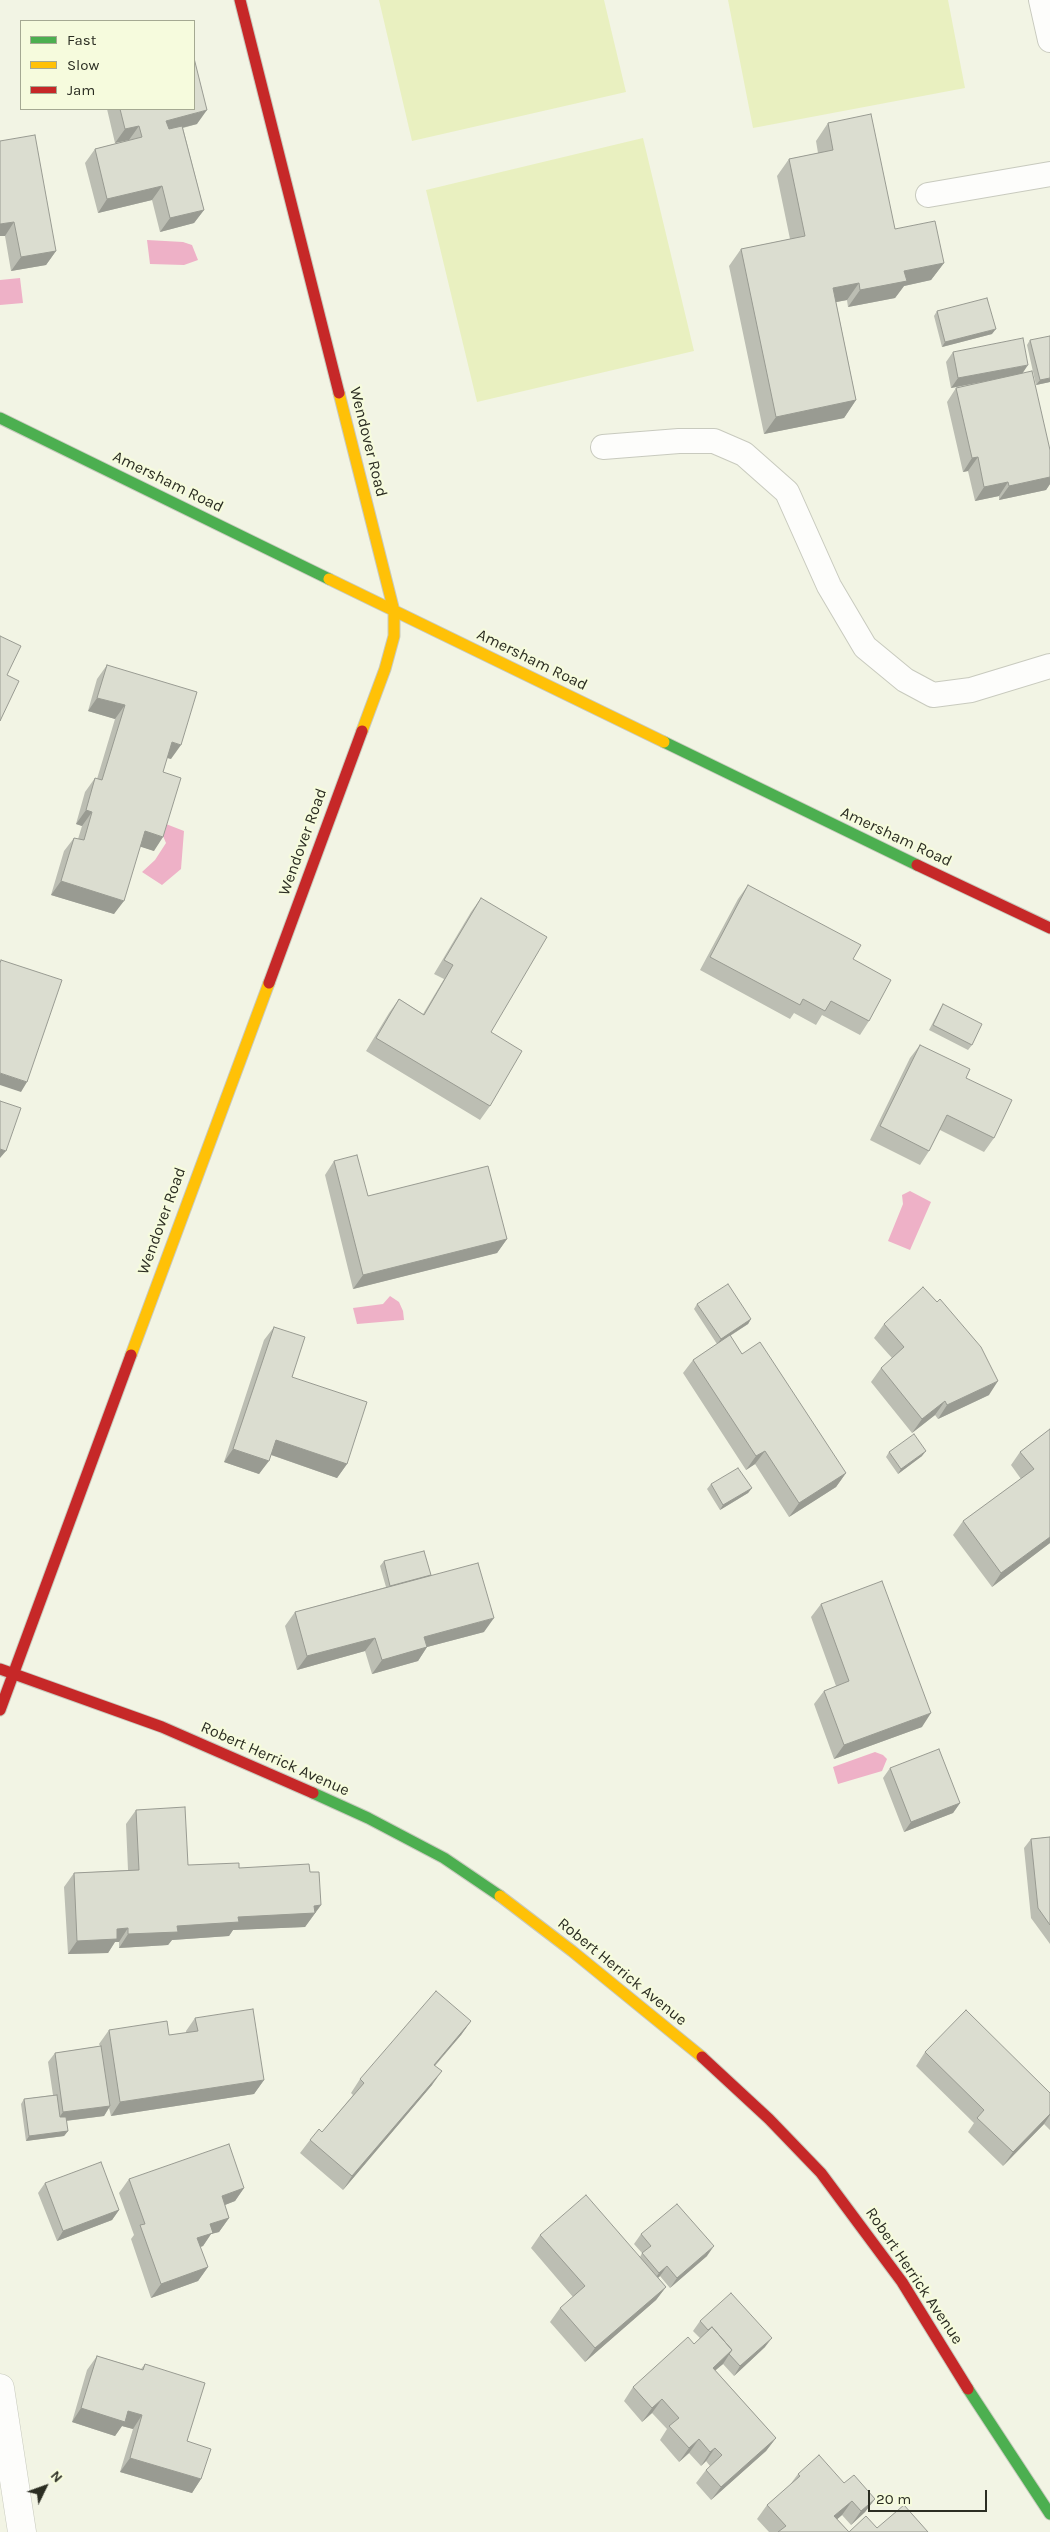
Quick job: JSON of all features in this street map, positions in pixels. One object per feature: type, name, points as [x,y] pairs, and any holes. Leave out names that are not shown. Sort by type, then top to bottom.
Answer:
[{"type":"street","name":"Wendover Road","points":[[0,1710],[12,1672],[388,660],[394,636],[394,611],[240,0]]},
{"type":"street","name":"Amersham Road","points":[[0,418],[841,829],[1050,928]]},
{"type":"street","name":"Robert Herrick Avenue","points":[[0,1669],[162,1727],[368,1818],[444,1858],[503,1898],[572,1951],[710,2064],[769,2119],[821,2172],[902,2282],[995,2433],[1050,2514]]},
{"type":"street","points":[[0,2388],[22,2532]]},
{"type":"lane","points":[[1041,0],[1050,40]]},
{"type":"lane","points":[[928,195],[1050,174]]},
{"type":"lane","points":[[602,447],[679,441],[714,441],[744,454],[787,492],[829,586],[865,647],[905,680],[933,695],[971,690],[1050,666]]},
{"type":"green space","points":[[379,0],[604,0],[626,92],[412,141]]},
{"type":"green space","points":[[728,0],[948,0],[965,88],[753,128]]},
{"type":"green space","points":[[643,138],[694,351],[477,402],[426,190]]},
{"type":"shaded area","points":[[147,240],[183,242],[192,245],[198,260],[184,265],[150,264]]},
{"type":"shaded area","points":[[20,278],[23,303],[0,305],[0,280]]},
{"type":"shaded area","points":[[166,824],[184,831],[181,869],[162,885],[142,872],[155,860],[166,843],[163,836]]},
{"type":"shaded area","points":[[910,1191],[931,1202],[910,1250],[888,1241],[903,1204],[902,1195]]},
{"type":"shaded area","points":[[390,1296],[399,1302],[404,1320],[357,1324],[353,1308],[383,1304]]},
{"type":"shaded area","points":[[875,1752],[887,1759],[882,1771],[838,1784],[833,1767]]},
{"type":"building","points":[[195,62],[207,110],[166,121],[169,129],[182,126],[204,210],[170,218],[162,186],[107,199],[95,149],[142,137],[139,126],[125,129],[120,110],[195,110]]},
{"type":"building","points":[[871,114],[895,229],[935,221],[944,263],[904,271],[907,281],[860,290],[859,283],[833,288],[856,400],[776,417],[741,249],[805,236],[789,159],[833,150],[828,123]]},
{"type":"building","points":[[35,135],[56,251],[21,257],[14,222],[0,224],[0,141]]},
{"type":"building","points":[[987,298],[996,329],[945,342],[937,311]]},
{"type":"building","points":[[1050,336],[1050,378],[1040,380],[1030,340]]},
{"type":"building","points":[[1023,338],[1028,365],[958,378],[953,352]]},
{"type":"building","points":[[1032,371],[1050,450],[1050,477],[1009,486],[1008,482],[984,487],[978,457],[972,458],[956,388]]},
{"type":"building","points":[[0,636],[21,646],[7,675],[19,681],[0,721]]},
{"type":"building","points":[[107,665],[197,692],[181,745],[172,742],[163,772],[181,778],[163,837],[145,831],[124,901],[61,881],[74,838],[84,840],[92,812],[86,810],[95,778],[102,780],[125,705],[97,698]]},
{"type":"building","points":[[748,885],[861,945],[853,959],[891,980],[869,1021],[831,1001],[825,1011],[803,999],[800,1005],[710,957]]},
{"type":"building","points":[[481,898],[547,937],[491,1032],[522,1051],[490,1106],[376,1038],[399,999],[424,1015],[453,965],[444,960]]},
{"type":"building","points":[[1,960],[62,980],[27,1082],[0,1073]]},
{"type":"building","points":[[943,1004],[982,1024],[972,1045],[933,1025]]},
{"type":"building","points":[[920,1045],[970,1069],[966,1078],[1012,1100],[994,1138],[947,1115],[929,1151],[880,1126]]},
{"type":"building","points":[[0,1101],[21,1108],[6,1151],[0,1149]]},
{"type":"building","points":[[357,1155],[368,1196],[488,1166],[507,1239],[363,1275],[334,1161]]},
{"type":"building","points":[[728,1284],[751,1319],[721,1339],[697,1304]]},
{"type":"building","points":[[923,1287],[937,1302],[940,1299],[981,1347],[998,1381],[947,1405],[945,1401],[922,1419],[881,1368],[904,1347],[884,1324]]},
{"type":"building","points":[[274,1327],[305,1337],[292,1377],[367,1402],[347,1464],[276,1440],[269,1461],[233,1449]]},
{"type":"building","points":[[730,1335],[742,1354],[760,1342],[846,1473],[799,1503],[765,1451],[756,1456],[693,1360]]},
{"type":"building","points":[[1050,1429],[1050,1537],[1001,1573],[963,1521],[1034,1469],[1020,1452]]},
{"type":"building","points":[[914,1434],[926,1451],[901,1469],[889,1452]]},
{"type":"building","points":[[738,1468],[752,1488],[723,1505],[711,1484]]},
{"type":"building","points":[[424,1551],[431,1575],[390,1586],[384,1561]]},
{"type":"building","points":[[478,1563],[494,1618],[424,1637],[427,1647],[382,1660],[375,1638],[307,1656],[295,1612]]},
{"type":"building","points":[[882,1581],[931,1713],[844,1745],[824,1691],[849,1681],[821,1604]]},
{"type":"building","points":[[939,1749],[960,1803],[911,1822],[890,1768]]},
{"type":"building","points":[[185,1807],[188,1865],[239,1863],[239,1868],[309,1864],[310,1872],[319,1872],[321,1905],[314,1906],[315,1913],[238,1917],[239,1922],[177,1926],[178,1932],[128,1934],[128,1928],[117,1929],[117,1939],[77,1941],[74,1873],[139,1870],[136,1810]]},
{"type":"building","points":[[1050,1837],[1050,1925],[1038,1908],[1031,1839]]},
{"type":"building","points":[[436,1991],[471,2021],[434,2065],[442,2071],[352,2176],[310,2140],[319,2129],[322,2132],[364,2083],[360,2079]]},
{"type":"building","points":[[253,2009],[264,2080],[120,2102],[109,2030],[167,2021],[169,2035],[198,2031],[195,2018]]},
{"type":"building","points":[[966,2010],[1050,2093],[1050,2114],[1013,2152],[977,2118],[984,2110],[925,2052]]},
{"type":"building","points":[[101,2046],[110,2106],[63,2112],[55,2053]]},
{"type":"building","points":[[57,2095],[60,2117],[66,2117],[68,2131],[29,2136],[24,2099]]},
{"type":"building","points":[[229,2144],[244,2188],[222,2196],[229,2218],[210,2224],[213,2233],[197,2238],[208,2267],[161,2284],[140,2225],[145,2224],[129,2179]]},
{"type":"building","points":[[101,2162],[119,2210],[63,2231],[45,2183]]},
{"type":"building","points":[[586,2195],[666,2287],[595,2348],[560,2308],[585,2286],[540,2235]]},
{"type":"building","points":[[677,2204],[714,2246],[677,2278],[667,2266],[659,2273],[642,2253],[651,2246],[641,2234]]},
{"type":"building","points":[[731,2293],[772,2338],[740,2366],[729,2354],[732,2350],[712,2327],[708,2330],[700,2321]]},
{"type":"building","points":[[712,2327],[732,2350],[713,2368],[776,2438],[721,2487],[706,2470],[722,2455],[715,2448],[710,2452],[699,2439],[689,2448],[669,2426],[679,2418],[662,2399],[652,2408],[633,2387],[688,2337],[694,2344]]},
{"type":"building","points":[[97,2356],[143,2370],[145,2364],[205,2383],[187,2441],[211,2449],[201,2479],[130,2458],[142,2415],[128,2411],[125,2422],[81,2408]]},
{"type":"building","points":[[819,2455],[844,2483],[854,2475],[875,2499],[861,2511],[852,2501],[834,2516],[849,2532],[778,2532],[786,2526],[767,2505],[800,2476],[798,2474]]},
{"type":"building","points":[[904,2505],[928,2532],[849,2532],[866,2516],[877,2528]]},
{"type":"traffic: fast","points":[[0,418],[329,579]]},
{"type":"traffic: fast","points":[[664,742],[917,865]]},
{"type":"traffic: fast","points":[[313,1793],[368,1818],[444,1858],[500,1896]]},
{"type":"traffic: fast","points":[[968,2389],[1050,2514]]},
{"type":"traffic: slow","points":[[339,393],[394,611],[394,636],[385,669],[362,731]]},
{"type":"traffic: slow","points":[[329,579],[664,742]]},
{"type":"traffic: slow","points":[[131,1355],[269,983]]},
{"type":"traffic: slow","points":[[500,1896],[572,1951],[702,2057]]},
{"type":"traffic: jam","points":[[240,0],[339,393]]},
{"type":"traffic: jam","points":[[269,983],[362,731]]},
{"type":"traffic: jam","points":[[917,865],[1050,928]]},
{"type":"traffic: jam","points":[[0,1710],[131,1355]]},
{"type":"traffic: jam","points":[[0,1669],[162,1727],[313,1793]]},
{"type":"traffic: jam","points":[[702,2057],[769,2119],[821,2173],[902,2282],[968,2389]]}]
